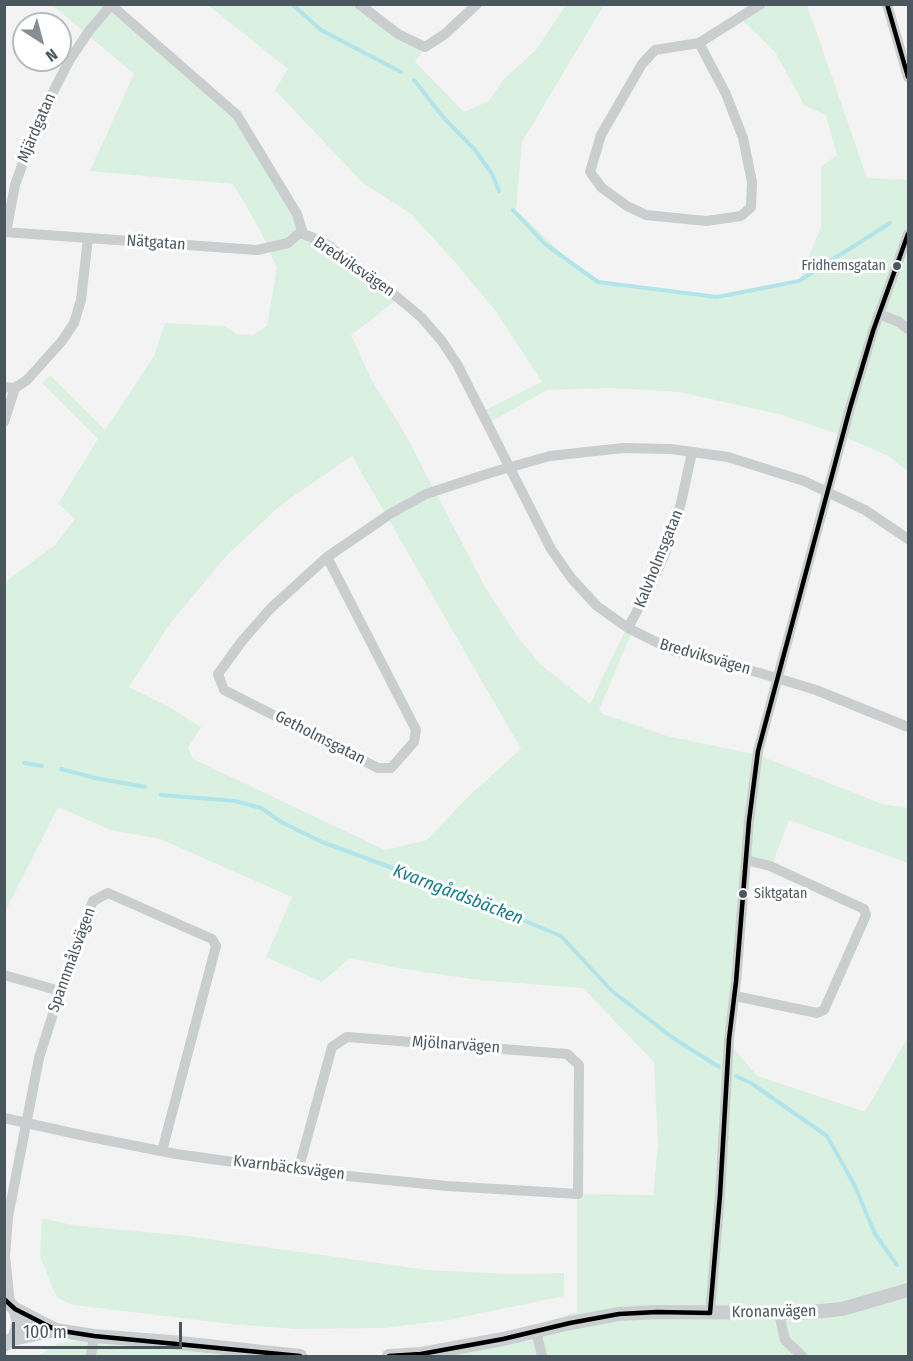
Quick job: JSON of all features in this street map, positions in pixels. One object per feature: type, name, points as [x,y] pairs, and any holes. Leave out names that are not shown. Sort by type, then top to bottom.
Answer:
[{"type":"street","points":[[359,4],[398,34],[425,47],[445,34],[477,4]]},
{"type":"street","points":[[699,43],[726,94],[743,138],[752,182],[751,207],[741,216],[706,221],[646,215],[627,206],[602,188],[590,172],[601,135],[642,64],[655,50],[699,43],[761,4]]},
{"type":"street","points":[[887,4],[909,77]]},
{"type":"street","name":"Bredviksvägen","points":[[111,5],[237,115],[297,214],[302,231],[322,241],[398,297],[432,328],[457,364],[561,564],[597,606],[628,628],[674,651],[777,678],[909,727]]},
{"type":"street","name":"Mjärdgatan","points":[[5,232],[15,185],[38,121],[69,61],[111,5]]},
{"type":"street","name":"Nätgatan","points":[[5,232],[264,250],[288,243],[302,231]]},
{"type":"street","points":[[710,1313],[729,1039],[758,751],[827,491],[879,314],[909,234]]},
{"type":"street","points":[[4,422],[10,387],[27,380],[74,324],[81,300],[88,238]]},
{"type":"street","points":[[879,314],[909,329]]},
{"type":"street","points":[[509,466],[550,456],[595,450],[647,448],[728,458],[771,469],[827,491],[865,510],[909,539]]},
{"type":"street","name":"Kalvholmsgatan","points":[[628,628],[652,584],[666,551],[681,503],[692,452]]},
{"type":"street","name":"Getholmsgatan","points":[[327,557],[416,730],[414,742],[392,768],[378,768],[224,690],[218,674],[242,641],[271,608],[327,557],[413,501],[440,489],[509,466]]},
{"type":"street","points":[[735,996],[818,1013],[824,1010],[866,915],[864,909],[770,866],[746,860]]},
{"type":"street","name":"Spannmålsvägen","points":[[10,1304],[5,1257],[10,1203],[39,1058],[72,954],[93,901],[108,893],[212,939],[216,946],[162,1151]]},
{"type":"street","points":[[4,975],[60,991]]},
{"type":"street","name":"Mjölnarvägen","points":[[298,1171],[332,1047],[347,1037],[567,1054],[579,1065],[578,1194]]},
{"type":"street","name":"Kvarnbäcksvägen","points":[[4,1118],[162,1151],[298,1171],[447,1186],[578,1194]]},
{"type":"street","name":"Kronanvägen","points":[[389,1356],[421,1354],[619,1314],[657,1312],[779,1314],[842,1309],[909,1290]]},
{"type":"street","points":[[10,1304],[56,1330],[94,1336],[300,1356]]},
{"type":"street","points":[[9,1342],[17,1333],[19,1322],[10,1304]]},
{"type":"street","points":[[779,1314],[785,1340],[802,1356]]},
{"type":"street","points":[[9,1342],[56,1330]]},
{"type":"street","points":[[536,1330],[542,1356]]},
{"type":"street","points":[[91,1356],[94,1336]]},
{"type":"green space","points":[[52,5],[110,5],[236,115],[301,231],[399,298],[351,335],[372,381],[404,432],[485,587],[517,636],[539,663],[590,704],[626,629],[632,632],[599,710],[603,714],[667,736],[758,755],[882,804],[908,808],[908,863],[789,820],[773,862],[746,859],[729,1043],[757,1076],[865,1112],[908,1037],[908,1356],[389,1356],[472,1345],[577,1312],[577,1194],[653,1195],[658,1144],[654,1062],[583,988],[478,980],[350,958],[322,982],[266,957],[292,897],[160,839],[111,830],[58,807],[5,912],[5,582],[55,545],[75,519],[58,504],[98,439],[42,383],[50,375],[105,430],[154,356],[165,323],[224,326],[237,334],[253,335],[267,326],[277,268],[259,228],[233,184],[90,171],[134,74],[72,22],[72,12],[60,12]],"holes":[[[352,456],[521,749],[471,794],[427,840],[385,850],[193,759],[188,748],[201,727],[171,708],[129,687],[168,626],[227,555],[282,504]]]},
{"type":"green space","points":[[208,5],[358,5],[425,47],[415,62],[464,112],[489,101],[503,80],[536,50],[566,5],[604,5],[522,142],[516,210],[573,264],[605,284],[717,297],[799,281],[821,227],[821,167],[837,155],[826,115],[804,105],[775,52],[739,17],[762,5],[807,5],[867,178],[908,180],[908,471],[888,456],[841,435],[779,414],[679,392],[612,388],[547,390],[487,424],[481,412],[542,382],[497,313],[410,213],[363,183],[275,90],[288,69]]},
{"type":"green space","points":[[42,1218],[71,1225],[187,1236],[427,1270],[510,1274],[564,1273],[564,1296],[448,1320],[383,1328],[296,1329],[231,1324],[74,1305],[57,1298],[40,1256]]},
{"type":"green space","points":[[112,1338],[293,1356],[38,1356],[59,1343]]},
{"type":"waterway","points":[[292,4],[321,30],[401,72]]},
{"type":"waterway","points":[[414,80],[443,117],[475,150],[492,174],[499,191]]},
{"type":"waterway","points":[[513,210],[545,244],[598,282],[717,297],[799,281],[890,223]]},
{"type":"waterway","points":[[24,763],[42,766]]},
{"type":"waterway","points":[[61,769],[145,787]]},
{"type":"waterway","name":"Kvarngårdsbäcken","points":[[161,795],[235,801],[261,808],[283,823],[322,842],[439,885],[561,936],[612,991],[673,1038],[719,1067]]},
{"type":"waterway","name":"Kvarngårdsbäcken","points":[[736,1076],[751,1083],[827,1136],[854,1184],[875,1234],[897,1265]]},
{"type":"transit line","points":[[887,4],[908,77]]},
{"type":"transit line","points":[[710,1313],[720,1195],[729,1039],[749,821],[758,751],[850,408],[873,331],[908,234]]},
{"type":"transit line","points":[[4,1299],[15,1309],[56,1330],[94,1336],[300,1356]]},
{"type":"transit line","points":[[389,1356],[421,1354],[619,1314],[710,1313]]},
{"type":"place","name":"Fridhemsgatan","points":[[897,266]]},
{"type":"place","name":"Siktgatan","points":[[743,894]]}]
